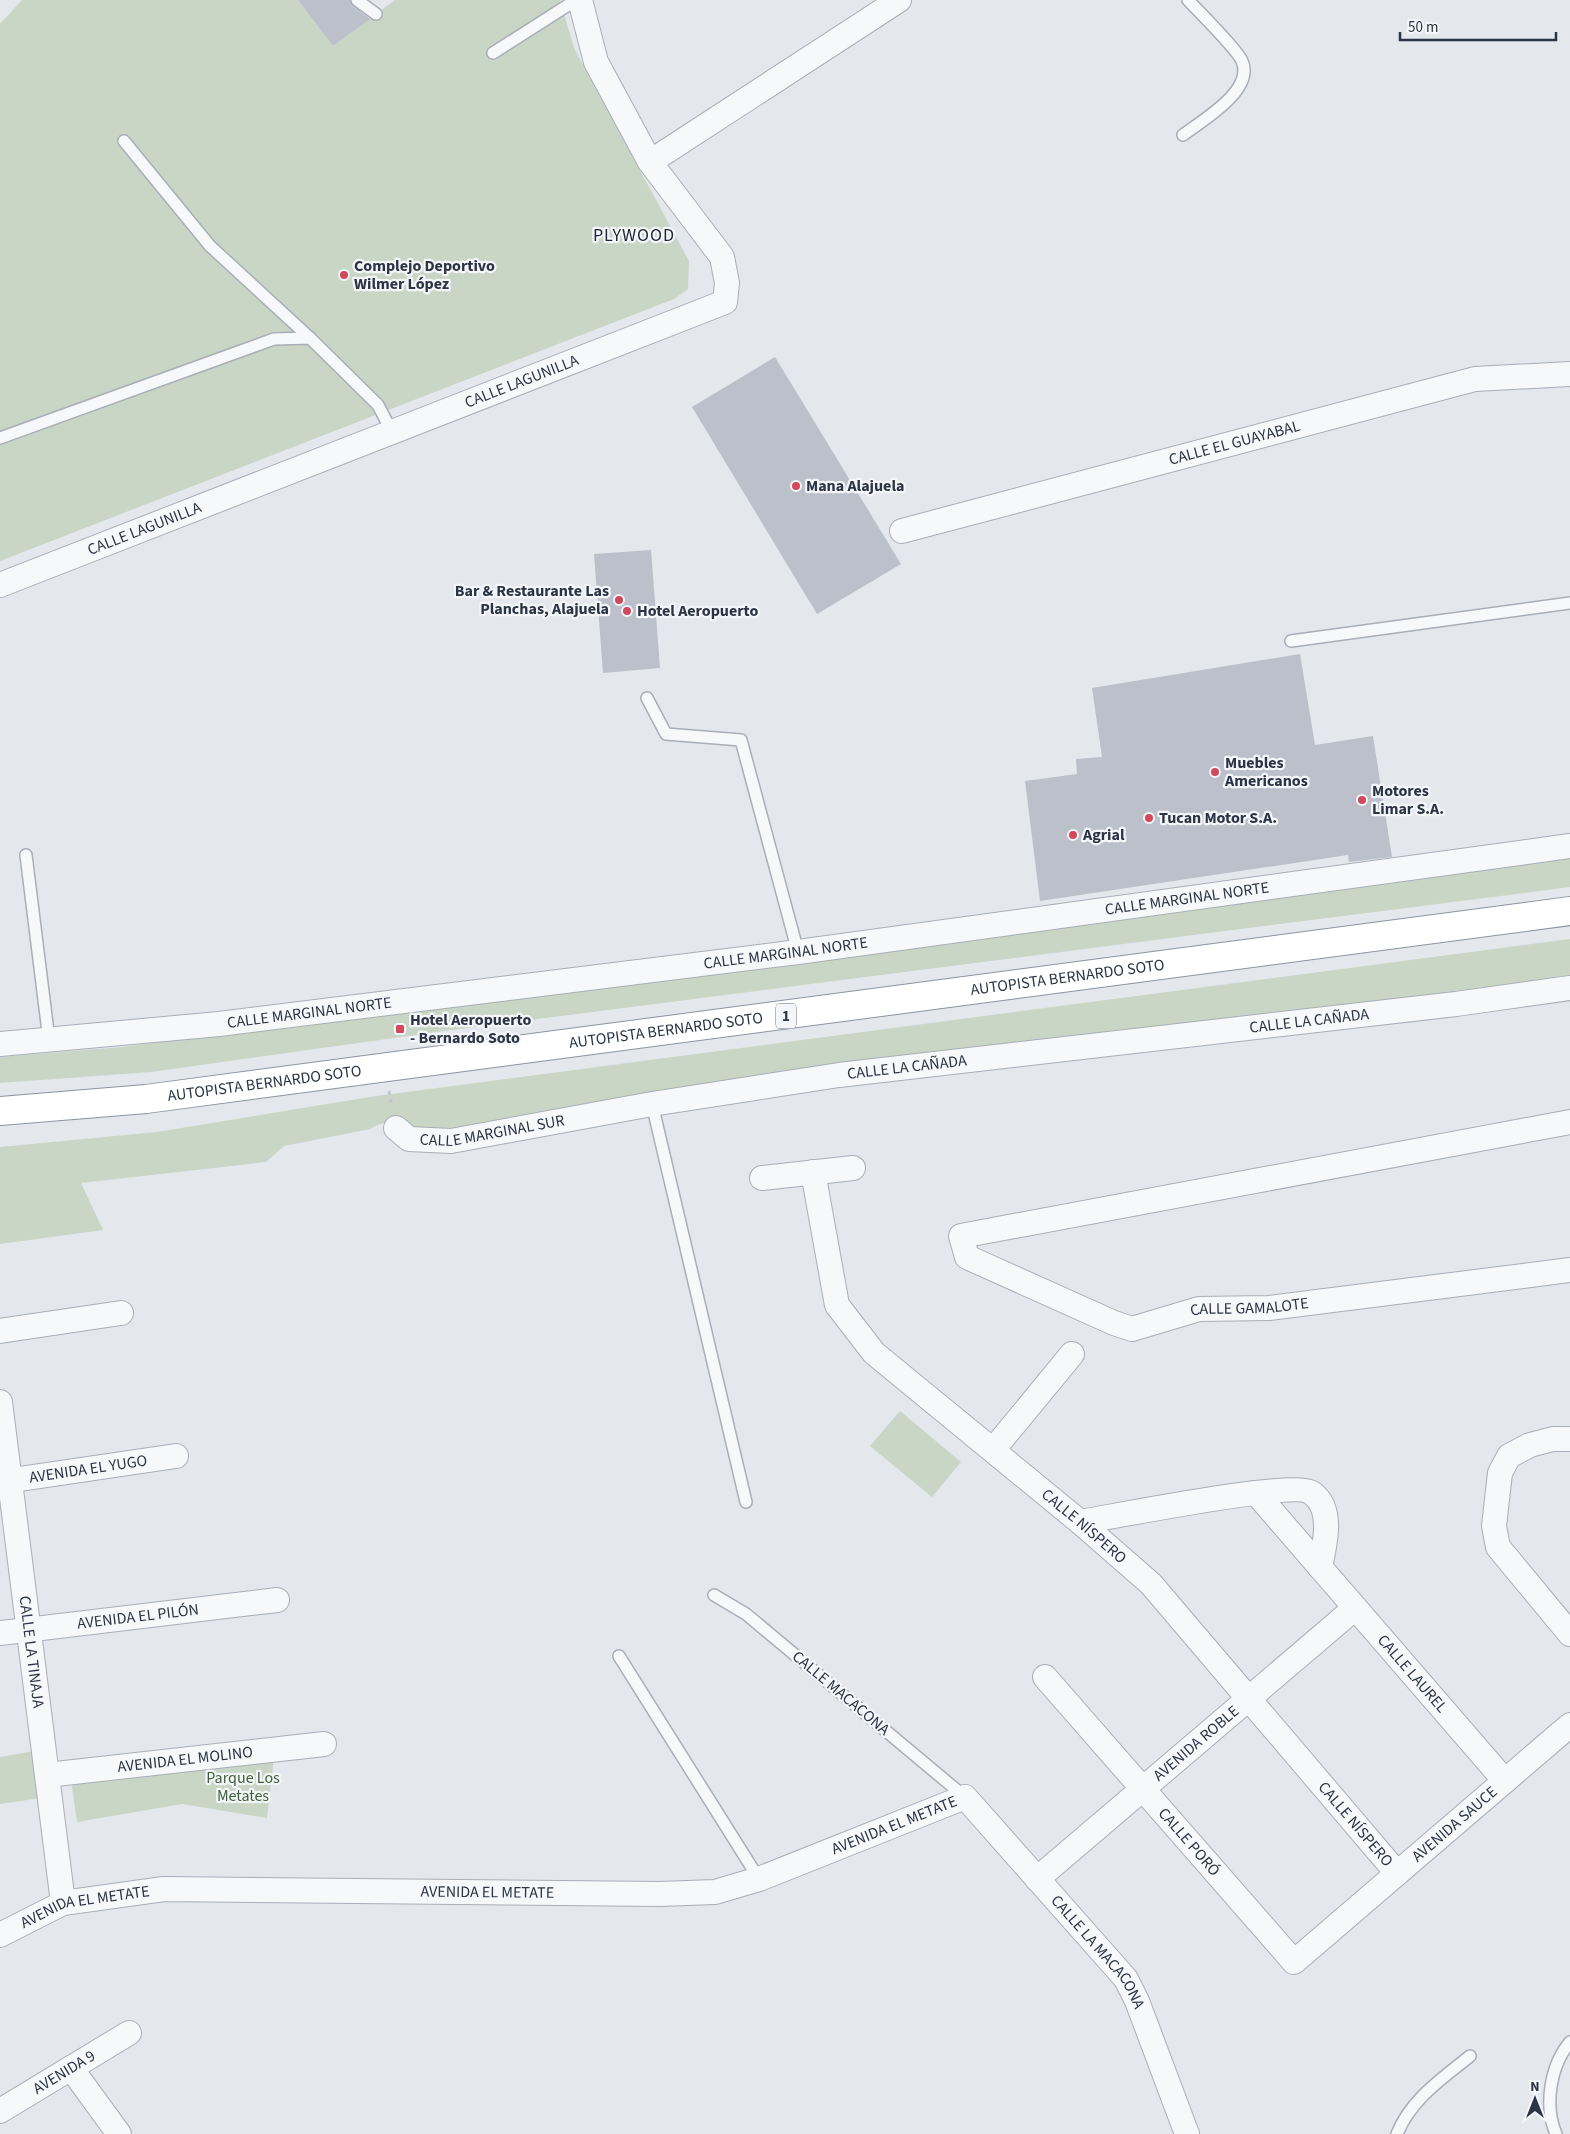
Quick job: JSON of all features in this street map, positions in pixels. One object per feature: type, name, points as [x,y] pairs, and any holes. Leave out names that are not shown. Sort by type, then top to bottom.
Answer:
[{"type":"highway","name":"AUTOPISTA BERNARDO SOTO","points":[[0,1111],[146,1099],[1570,911]]},
{"type":"street","name":"CALLE LAGUNILLA","points":[[0,585],[725,302],[727,283],[722,257],[650,162],[596,62],[580,0]]},
{"type":"street","points":[[650,162],[899,0]]},
{"type":"street","name":"CALLE EL GUAYABAL","points":[[902,531],[1474,379],[1570,374]]},
{"type":"street","name":"CALLE MARGINAL NORTE","points":[[0,1044],[219,1024],[798,952],[1570,846]]},
{"type":"street","name":"CALLE LA CAÑADA","points":[[652,1104],[839,1075],[1456,1004],[1570,988]]},
{"type":"street","name":"CALLE MARGINAL SUR","points":[[396,1128],[409,1139],[451,1141],[652,1104]]},
{"type":"street","name":"CALLE GAMALOTE","points":[[1570,1122],[961,1236],[967,1258],[1114,1323],[1132,1328],[1199,1309],[1269,1308],[1570,1270]]},
{"type":"street","points":[[762,1178],[853,1168]]},
{"type":"street","name":"CALLE NÍSPERO","points":[[813,1172],[837,1305],[874,1353],[1080,1522],[1151,1584],[1251,1699],[1397,1873]]},
{"type":"street","points":[[0,1331],[121,1313]]},
{"type":"street","points":[[993,1450],[1072,1354]]},
{"type":"street","name":"CALLE LA TINAJA","points":[[0,1402],[5,1481],[29,1629],[63,1903]]},
{"type":"street","points":[[1570,1439],[1553,1440],[1530,1445],[1508,1456],[1500,1473],[1494,1526],[1498,1547],[1570,1634]]},
{"type":"street","name":"AVENIDA EL YUGO","points":[[5,1481],[176,1456]]},
{"type":"street","points":[[1080,1522],[1256,1493],[1296,1489],[1310,1491],[1321,1501],[1325,1517],[1325,1541],[1320,1567]]},
{"type":"street","name":"CALLE LAUREL","points":[[1256,1493],[1505,1781]]},
{"type":"street","name":"AVENIDA EL PILÓN","points":[[0,1633],[276,1600]]},
{"type":"street","name":"AVENIDA ROBLE","points":[[1037,1879],[1251,1699],[1355,1608]]},
{"type":"street","name":"CALLE PORÓ","points":[[1045,1677],[1294,1962]]},
{"type":"street","name":"AVENIDA SAUCE","points":[[1294,1962],[1570,1725]]},
{"type":"street","name":"AVENIDA EL MOLINO","points":[[47,1775],[324,1744]]},
{"type":"street","name":"CALLE LA MACACONA","points":[[965,1797],[1126,1979],[1137,2002],[1187,2134]]},
{"type":"street","name":"AVENIDA EL METATE","points":[[0,1934],[63,1903],[164,1889],[660,1894],[715,1892],[759,1880],[965,1797]]},
{"type":"street","name":"AVENIDA 9","points":[[0,2111],[129,2033]]},
{"type":"street","points":[[71,2068],[119,2134]]},
{"type":"lane","points":[[357,0],[376,14]]},
{"type":"lane","points":[[493,53],[576,0]]},
{"type":"lane","points":[[1184,134],[1234,95],[1244,74],[1242,60],[1188,0]]},
{"type":"lane","points":[[124,141],[210,246],[310,338],[378,405],[392,432]]},
{"type":"lane","points":[[0,438],[274,339],[310,338]]},
{"type":"lane","points":[[1291,641],[1570,603]]},
{"type":"lane","points":[[647,698],[666,734],[742,740],[798,952]]},
{"type":"lane","points":[[26,855],[49,1040]]},
{"type":"lane","points":[[652,1104],[746,1502]]},
{"type":"lane","name":"CALLE MACACONA","points":[[714,1595],[746,1614],[965,1797]]},
{"type":"lane","points":[[619,1656],[759,1880]]},
{"type":"lane","points":[[1556,2134],[1550,2119],[1550,2092],[1560,2054],[1570,2042]]},
{"type":"lane","points":[[1397,2134],[1408,2110],[1430,2088],[1470,2056]]},
{"type":"path","name":"CALLE MARGINAL SUR","points":[[384,1068],[396,1128]]},
{"type":"green space","name":"Complejo Deportivo Wilmer López","points":[[22,0],[298,0],[333,46],[395,0],[560,0],[574,48],[689,261],[688,289],[674,299],[0,561],[0,24]]},
{"type":"green space","points":[[1570,857],[1570,887],[444,1031],[151,1072],[0,1083],[0,1057],[122,1047]]},
{"type":"green space","points":[[1570,939],[1570,980],[424,1135],[397,1123],[384,1123],[370,1129],[284,1146],[266,1162],[81,1183],[103,1230],[0,1244],[0,1147],[157,1132],[376,1096]]},
{"type":"green space","points":[[900,1411],[961,1462],[932,1497],[870,1446]]},
{"type":"green space","points":[[34,1751],[41,1798],[0,1804],[0,1757]]},
{"type":"green space","name":"Parque Los Metates","points":[[274,1757],[267,1818],[182,1804],[77,1822],[71,1780]]},
{"type":"building","points":[[298,0],[350,0],[353,6],[370,19],[333,46]]},
{"type":"building","name":"Mana Alajuela","points":[[775,357],[901,564],[817,614],[692,407]]},
{"type":"building","name":"Hotel Aeropuerto","points":[[651,550],[660,668],[603,673],[594,554]]},
{"type":"building","points":[[1300,654],[1315,745],[1373,736],[1392,857],[1349,862],[1348,855],[1040,901],[1025,781],[1077,774],[1076,759],[1102,757],[1092,688]]},
{"type":"place","name":"Complejo Deportivo Wilmer López","points":[[344,275]]},
{"type":"place","name":"Mana Alajuela","points":[[796,486]]},
{"type":"place","name":"Bar & Restaurante Las Planchas, Alajuela","points":[[619,600]]},
{"type":"place","name":"Hotel Aeropuerto","points":[[627,611]]},
{"type":"place","name":"Muebles Americanos","points":[[1215,772]]},
{"type":"place","name":"Motores Limar S.A.","points":[[1362,800]]},
{"type":"place","name":"Tucan Motor S.A.","points":[[1149,818]]},
{"type":"place","name":"Agrial","points":[[1073,835]]},
{"type":"place","name":"Hotel Aeropuerto - Bernardo Soto","points":[[400,1029]]},
{"type":"district","name":"PLYWOOD","points":[[634,235]]}]
